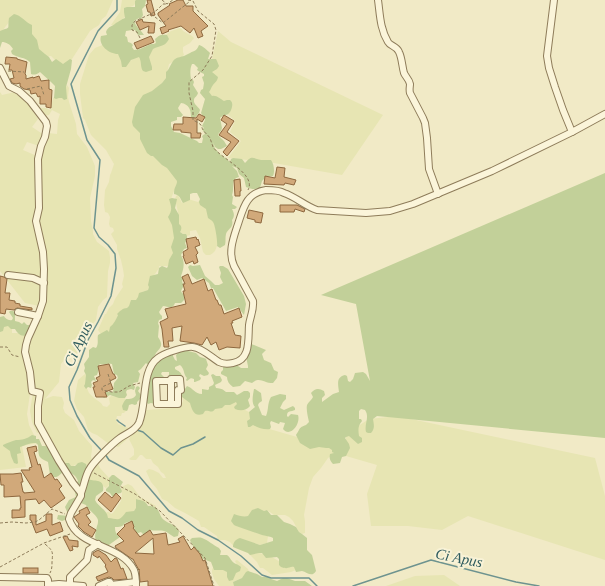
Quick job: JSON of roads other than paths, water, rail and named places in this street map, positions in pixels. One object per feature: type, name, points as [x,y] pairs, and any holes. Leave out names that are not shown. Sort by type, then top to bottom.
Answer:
[{"type":"street","points":[[378,0],[381,26],[384,35],[389,44],[395,47],[399,52],[404,72],[410,83],[410,93],[423,118],[427,138],[429,169],[438,194]]},
{"type":"street","points":[[554,0],[547,56],[555,87],[572,132]]},
{"type":"street","points":[[1,69],[9,86],[19,91],[24,96],[46,122],[47,126],[38,159],[38,208],[36,220],[43,252],[43,301],[26,345],[25,352],[30,372],[32,391],[40,393],[38,423],[58,461],[73,484],[81,493]]},
{"type":"street","points":[[99,586],[108,582],[112,585],[136,584],[134,571],[128,561],[81,536],[75,531],[70,521],[70,516],[81,496],[88,470],[94,462],[120,438],[135,429],[139,423],[144,404],[146,383],[150,366],[158,358],[164,354],[187,347],[197,348],[225,364],[237,362],[246,354],[253,302],[232,262],[231,254],[232,242],[245,206],[254,194],[262,191],[276,190],[283,192],[317,210],[366,213],[390,211],[438,194],[492,171],[572,132],[605,114]]},
{"type":"street","points":[[8,275],[33,278],[44,282]]},
{"type":"street","points":[[18,312],[38,316]]},
{"type":"street","points":[[167,373],[171,392],[171,404]]},
{"type":"street","points":[[157,395],[178,390],[181,390],[180,379],[156,381],[157,404],[178,404],[178,390]]},
{"type":"street","points":[[70,585],[70,577],[87,560],[90,550],[98,544]]},
{"type":"street","points":[[0,578],[47,578],[48,585],[59,584],[83,586]]},
{"type":"waterway","name":"Ci Apus","points":[[102,451],[90,438],[77,416],[70,400],[69,387],[88,340],[111,296],[116,268],[115,254],[99,237],[94,228],[100,160],[87,140],[71,84],[98,31],[117,10],[117,0]]},
{"type":"waterway","points":[[117,420],[125,426]]},
{"type":"waterway","points":[[137,430],[143,432],[161,448],[173,455],[181,448],[193,444],[205,437]]},
{"type":"waterway","name":"Ci Apus","points":[[105,454],[109,460],[139,476],[169,511],[182,518],[198,530],[218,540],[241,556],[262,575],[271,578],[309,578],[317,586]]},
{"type":"waterway","name":"Ci Apus","points":[[353,586],[431,560],[516,582],[539,586]]}]
